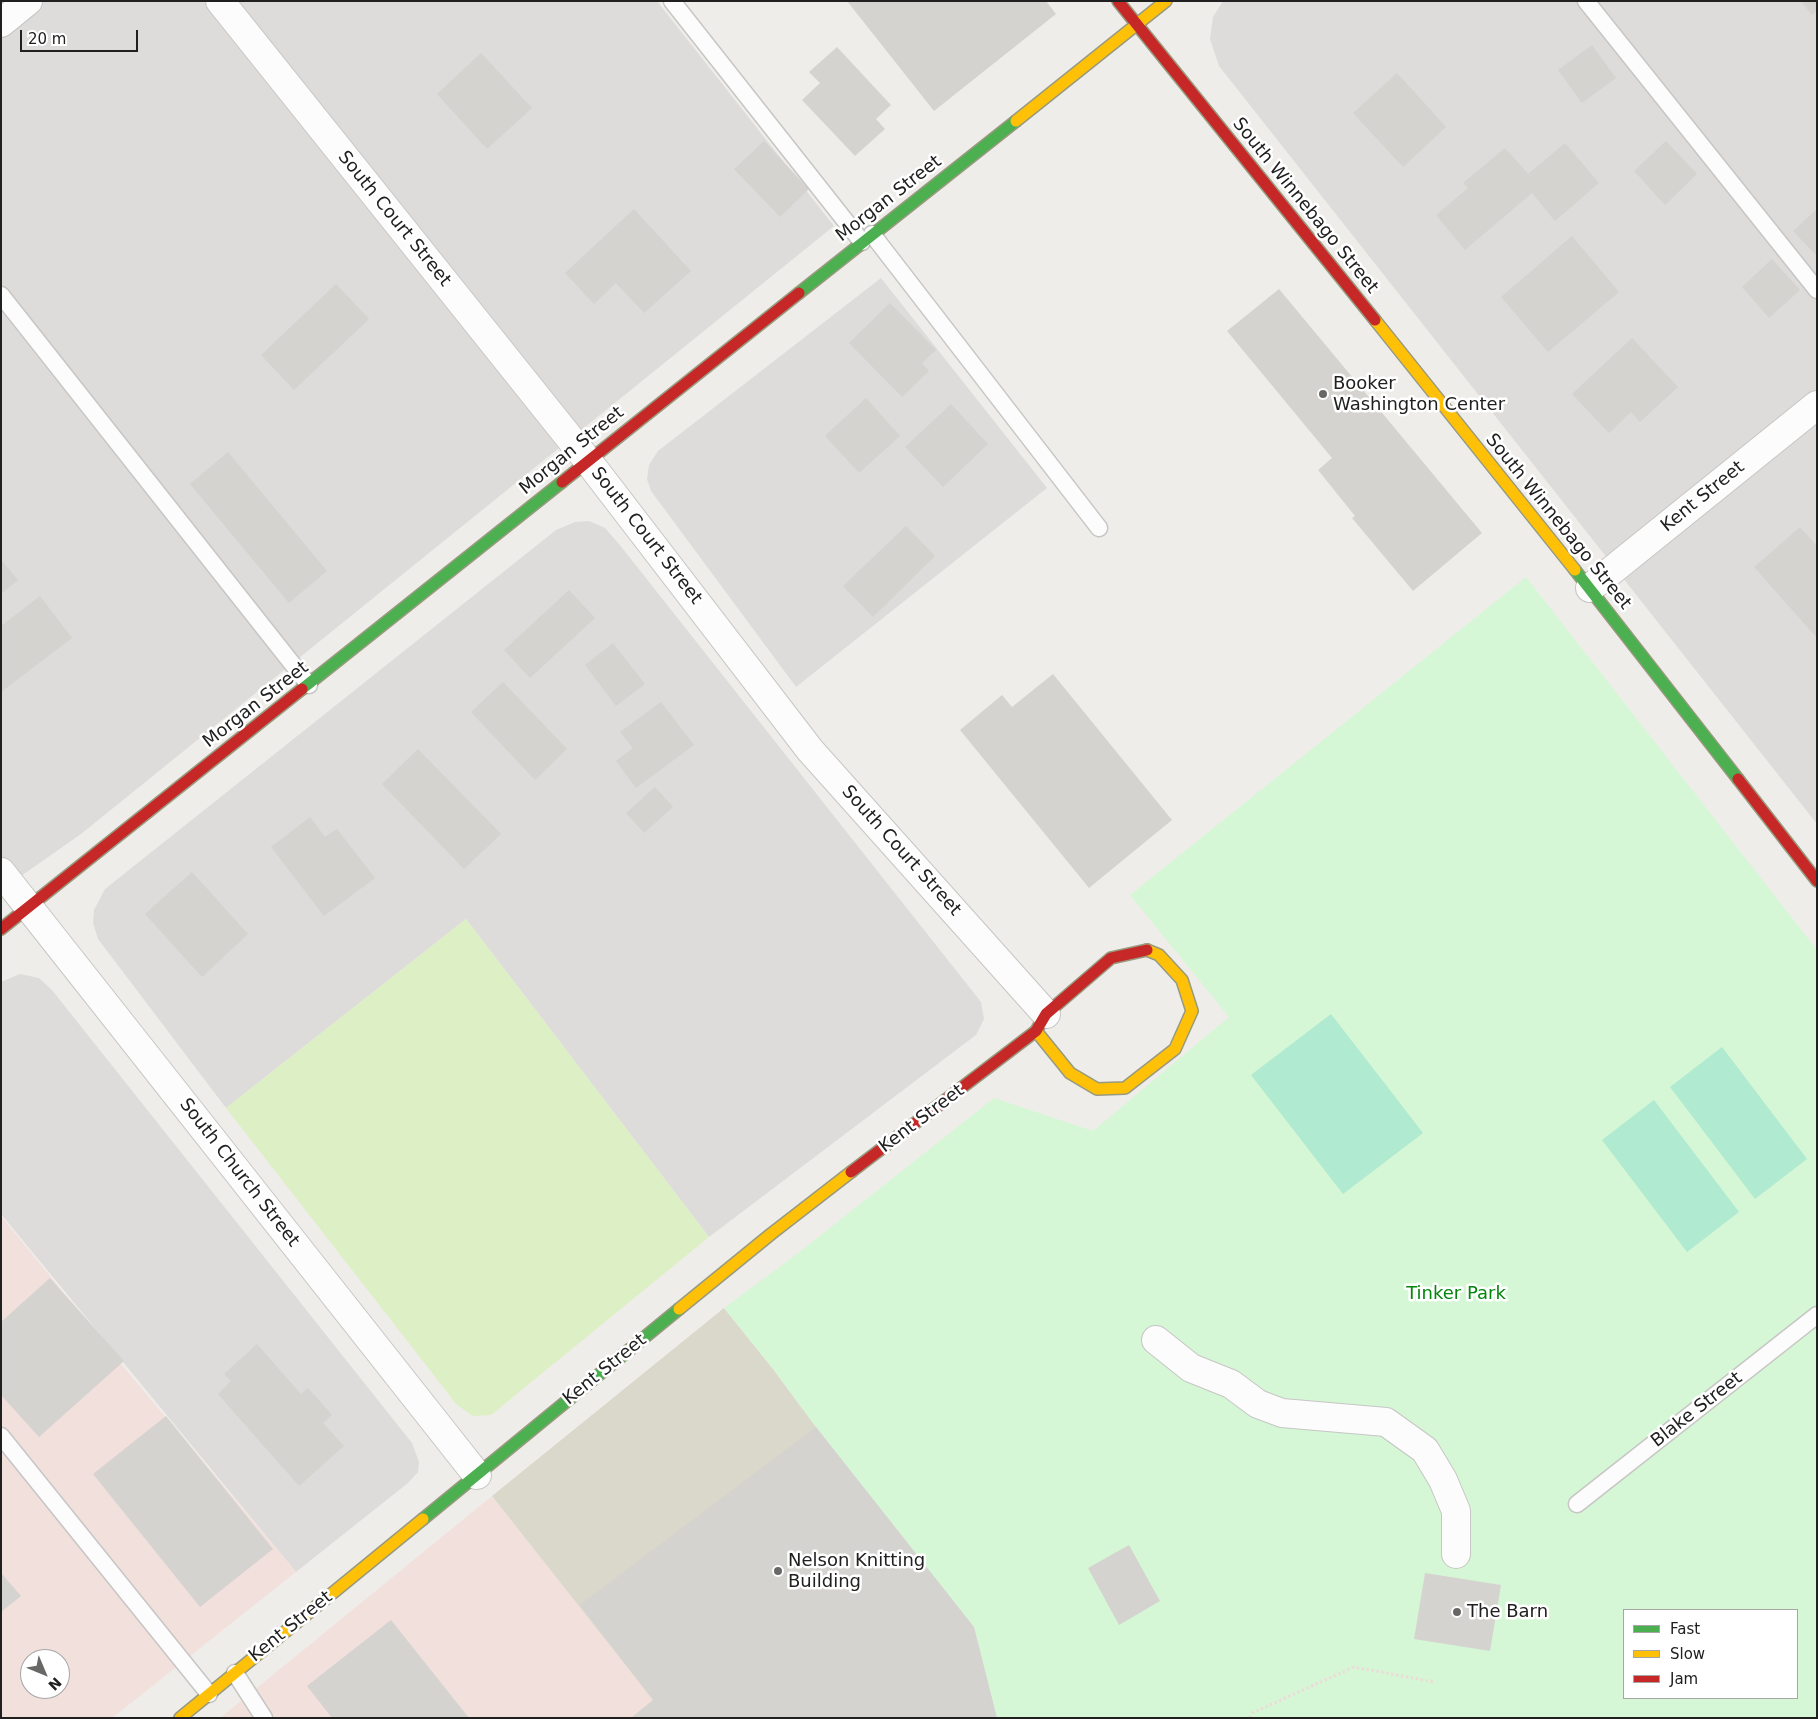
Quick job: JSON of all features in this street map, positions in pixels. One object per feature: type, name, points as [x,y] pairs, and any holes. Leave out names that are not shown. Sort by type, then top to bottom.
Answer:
[{"type":"main road","name":"South Winnebago Street","points":[[1118,1],[1590,588],[1817,881]]},
{"type":"main road","name":"Morgan Street","points":[[1,929],[1166,1]]},
{"type":"main road","points":[[1148,950],[1159,955],[1182,980],[1192,1011],[1175,1049],[1125,1088],[1097,1089],[1070,1074],[1041,1023],[1110,958],[1148,950]]},
{"type":"main road","name":"Kent Street","points":[[180,1718],[771,1234],[1041,1023]]},
{"type":"street","points":[[1,23],[28,1]]},
{"type":"street","name":"South Court Street","points":[[220,1],[588,461],[810,750],[1041,1023]]},
{"type":"street","name":"Kent Street","points":[[1590,588],[1817,405]]},
{"type":"street","name":"South Church Street","points":[[1,872],[477,1475]]},
{"type":"street","points":[[1156,1340],[1191,1368],[1231,1384],[1258,1404],[1282,1413],[1386,1422],[1425,1450],[1443,1480],[1456,1512],[1456,1554]]},
{"type":"lane","points":[[672,1],[867,238],[1099,528]]},
{"type":"lane","points":[[1586,1],[1817,290]]},
{"type":"lane","points":[[1,295],[309,685]]},
{"type":"lane","name":"Blake Street","points":[[1576,1504],[1817,1315]]},
{"type":"lane","points":[[1,1436],[209,1694]]},
{"type":"lane","points":[[235,1673],[264,1718]]},
{"type":"path","points":[[1250,1718],[1252,1713],[1354,1667],[1434,1682]]},
{"type":"shaded area","points":[[1,1],[657,1],[834,226],[81,834],[1,890]]},
{"type":"shaded area","points":[[1223,1],[1817,1],[1817,824],[1219,66],[1210,39],[1213,17]]},
{"type":"shaded area","points":[[881,278],[1047,488],[796,687],[651,491],[647,479],[649,465],[658,451]]},
{"type":"shaded area","points":[[589,521],[605,528],[619,544],[981,1002],[984,1019],[976,1035],[709,1237],[466,919],[226,1108],[98,939],[93,923],[94,910],[105,889],[556,530],[575,522]]},
{"type":"shaded area","points":[[20,974],[39,978],[52,990],[412,1443],[419,1462],[418,1472],[408,1483],[296,1572],[1,1214],[1,982]]},
{"type":"shaded area","points":[[1,1216],[126,1370],[296,1572],[112,1718],[1,1718]]},
{"type":"shaded area","name":"Nelson Knitting Building","points":[[724,1308],[974,1627],[997,1718],[631,1718],[653,1700],[492,1496]]},
{"type":"shaded area","points":[[492,1496],[653,1700],[631,1718],[220,1718]]},
{"type":"green space","name":"Tinker Park","points":[[1526,577],[1817,950],[1817,1718],[997,1718],[974,1627],[724,1308],[797,1254],[994,1098],[1093,1131],[1229,1017],[1130,895]]},
{"type":"green space","points":[[466,919],[709,1237],[491,1415],[473,1416],[457,1405],[226,1108]]},
{"type":"green space","points":[[1331,1014],[1423,1133],[1343,1194],[1251,1075]]},
{"type":"green space","points":[[1722,1047],[1807,1159],[1755,1199],[1670,1087]]},
{"type":"green space","points":[[1654,1100],[1739,1212],[1687,1252],[1602,1140]]},
{"type":"building","points":[[847,1],[1046,1],[1056,14],[934,111]]},
{"type":"building","points":[[1801,1],[1817,1],[1817,11],[1812,15]]},
{"type":"building","points":[[1592,45],[1616,78],[1582,103],[1558,70]]},
{"type":"building","points":[[837,47],[891,105],[876,119],[885,129],[855,156],[802,100],[820,83],[809,72]]},
{"type":"building","points":[[481,53],[532,108],[487,149],[437,94]]},
{"type":"building","points":[[1397,73],[1446,127],[1403,167],[1353,113]]},
{"type":"building","points":[[764,141],[809,189],[780,217],[734,169]]},
{"type":"building","points":[[1666,141],[1697,174],[1665,205],[1634,171]]},
{"type":"building","points":[[1565,143],[1599,183],[1555,221],[1532,193],[1465,250],[1436,215],[1468,188],[1463,183],[1505,148],[1528,174]]},
{"type":"building","points":[[634,209],[691,271],[644,313],[616,283],[594,304],[565,273]]},
{"type":"building","points":[[1817,209],[1817,256],[1793,231]]},
{"type":"building","points":[[1572,236],[1619,292],[1548,352],[1501,297]]},
{"type":"building","points":[[1772,259],[1800,290],[1769,318],[1742,287]]},
{"type":"building","points":[[336,284],[369,319],[294,390],[261,355]]},
{"type":"building","name":"Booker Washington Center","points":[[1279,289],[1482,533],[1413,591],[1352,518],[1355,516],[1318,470],[1332,458],[1227,331]]},
{"type":"building","points":[[890,303],[936,350],[922,363],[929,371],[902,397],[849,343]]},
{"type":"building","points":[[1632,338],[1678,387],[1640,422],[1631,412],[1609,433],[1572,394]]},
{"type":"building","points":[[866,398],[900,436],[859,473],[825,436]]},
{"type":"building","points":[[951,404],[988,444],[943,487],[905,447]]},
{"type":"building","points":[[228,452],[327,571],[289,603],[190,484]]},
{"type":"building","points":[[906,526],[935,556],[873,617],[843,586]]},
{"type":"building","points":[[1800,527],[1817,546],[1817,638],[1754,567]]},
{"type":"building","points":[[1,560],[18,580],[1,594]]},
{"type":"building","points":[[569,590],[595,618],[530,678],[504,650]]},
{"type":"building","points":[[40,596],[72,638],[1,692],[1,626]]},
{"type":"building","points":[[613,643],[645,684],[616,706],[585,665]]},
{"type":"building","points":[[1053,674],[1172,820],[1089,888],[960,730],[1002,695],[1012,707]]},
{"type":"building","points":[[503,682],[567,749],[535,780],[471,712]]},
{"type":"building","points":[[661,702],[694,745],[636,788],[616,761],[633,748],[620,732]]},
{"type":"building","points":[[418,749],[501,834],[464,869],[382,784]]},
{"type":"building","points":[[655,787],[673,807],[644,833],[626,813]]},
{"type":"building","points":[[310,817],[325,837],[337,829],[375,878],[324,916],[271,847]]},
{"type":"building","points":[[192,872],[248,934],[202,977],[145,914]]},
{"type":"building","points":[[50,1278],[124,1361],[39,1437],[1,1395],[1,1322]]},
{"type":"building","points":[[257,1344],[301,1394],[308,1388],[332,1415],[323,1423],[344,1446],[299,1486],[218,1394],[231,1381],[224,1374]]},
{"type":"building","points":[[166,1416],[273,1549],[200,1607],[93,1474]]},
{"type":"building","name":"Nelson Knitting Building","points":[[816,1427],[974,1627],[997,1718],[631,1718],[653,1700],[580,1605]]},
{"type":"building","points":[[1129,1545],[1160,1601],[1119,1625],[1088,1568]]},
{"type":"building","points":[[1,1573],[21,1596],[1,1612]]},
{"type":"building","name":"The Barn","points":[[1425,1573],[1501,1585],[1490,1651],[1414,1639]]},
{"type":"building","points":[[391,1620],[469,1718],[332,1718],[307,1686]]},
{"type":"traffic: fast","points":[[799,293],[1016,121]]},
{"type":"traffic: fast","points":[[302,689],[562,482]]},
{"type":"traffic: fast","points":[[1575,570],[1738,779]]},
{"type":"traffic: fast","points":[[423,1519],[679,1309]]},
{"type":"traffic: slow","points":[[1016,121],[1166,1]]},
{"type":"traffic: slow","points":[[1375,320],[1575,570]]},
{"type":"traffic: slow","points":[[1036,1031],[1070,1073],[1097,1089],[1125,1088],[1175,1049],[1192,1011],[1182,980],[1159,955],[1147,950]]},
{"type":"traffic: slow","points":[[679,1309],[851,1172]]},
{"type":"traffic: slow","points":[[180,1718],[423,1519]]},
{"type":"traffic: jam","points":[[1118,1],[1375,320]]},
{"type":"traffic: jam","points":[[562,482],[799,293]]},
{"type":"traffic: jam","points":[[1,929],[302,689]]},
{"type":"traffic: jam","points":[[1738,779],[1817,881]]},
{"type":"traffic: jam","points":[[851,1172],[1036,1031],[1046,1014],[1111,958],[1147,950]]},
{"type":"place","name":"Booker Washington Center","points":[[1323,394]]},
{"type":"place","name":"Nelson Knitting Building","points":[[778,1571]]},
{"type":"place","name":"The Barn","points":[[1457,1612]]}]
